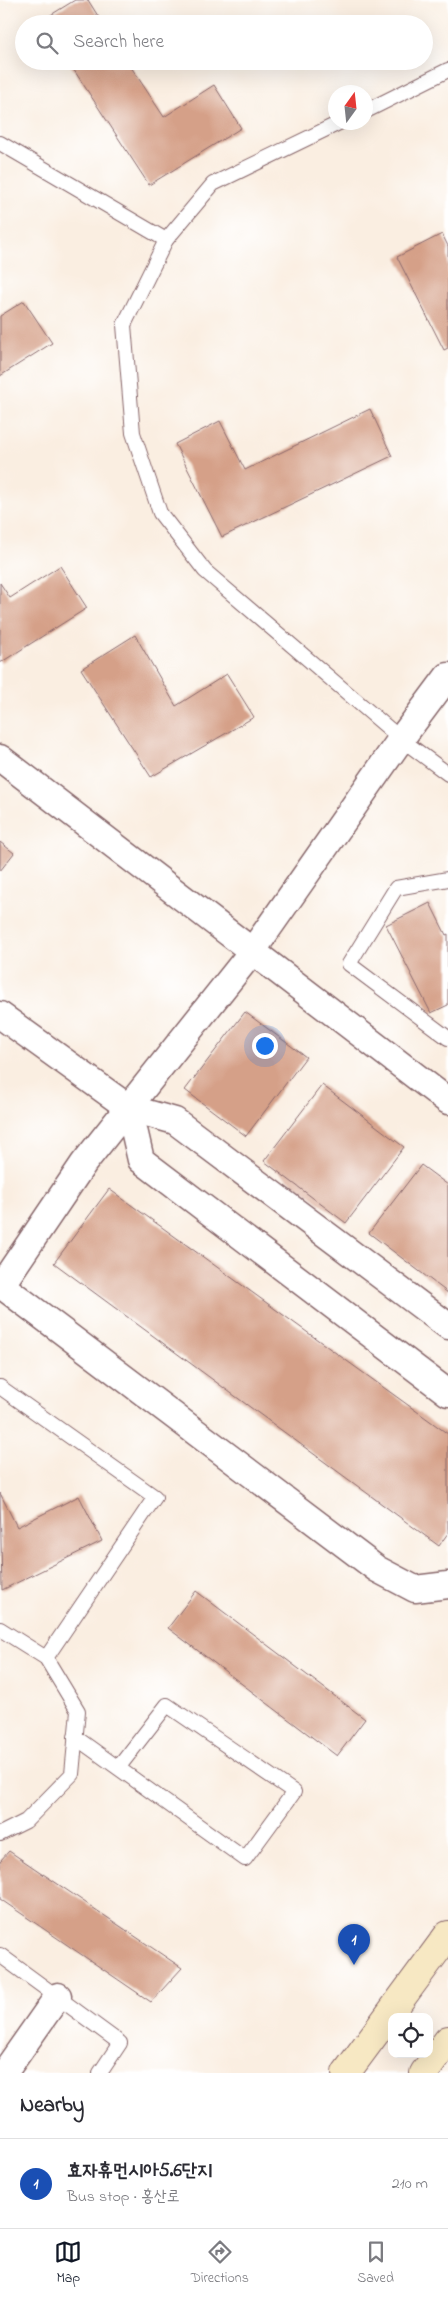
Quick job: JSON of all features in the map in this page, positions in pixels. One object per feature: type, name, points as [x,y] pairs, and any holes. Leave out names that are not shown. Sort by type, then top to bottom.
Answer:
[{"type":"street","points":[[448,676],[401,739],[251,953],[84,1164],[1,1286],[377,1568],[415,1589],[448,1584]]},
{"type":"street","points":[[0,758],[251,953],[448,1101]]},
{"type":"street","points":[[0,1015],[129,1108],[175,1120],[448,1326]]},
{"type":"street","points":[[129,1108],[142,1160],[448,1393]]},
{"type":"street","points":[[346,2073],[448,1935]]},
{"type":"street","points":[[4,2073],[58,1996]]},
{"type":"street","points":[[424,2073],[448,2040]]},
{"type":"lane","points":[[373,108],[448,70]]},
{"type":"lane","points":[[328,129],[213,184],[166,240],[124,325],[133,434],[160,513],[205,571],[401,739],[448,774]]},
{"type":"lane","points":[[0,143],[166,240]]},
{"type":"lane","points":[[448,879],[396,888],[349,964],[448,1038]]},
{"type":"lane","points":[[0,1387],[154,1497],[46,1658]]},
{"type":"lane","points":[[0,1629],[46,1658],[78,1711],[72,1774],[26,1821],[0,1834]]},
{"type":"lane","points":[[75,1737],[118,1768],[245,1859],[294,1792],[168,1704],[118,1768]]},
{"type":"lane","points":[[0,1955],[120,2043],[100,2073]]},
{"type":"building","points":[[75,0],[88,0],[97,15],[51,15]]},
{"type":"building","points":[[74,70],[133,70],[164,117],[214,85],[241,128],[149,185]]},
{"type":"building","points":[[442,234],[448,246],[448,348],[444,350],[397,257]]},
{"type":"building","points":[[24,301],[52,343],[0,376],[0,316]]},
{"type":"building","points":[[370,409],[392,456],[222,537],[175,444],[220,421],[245,470]]},
{"type":"building","points":[[60,566],[87,608],[0,663],[0,583],[10,598]]},
{"type":"building","points":[[135,635],[176,706],[227,674],[254,717],[151,777],[81,669]]},
{"type":"building","points":[[0,842],[14,853],[0,871]]},
{"type":"building","points":[[430,903],[446,935],[448,934],[448,1005],[431,1013],[386,925]]},
{"type":"building","points":[[245,1012],[306,1057],[246,1136],[185,1090]]},
{"type":"building","points":[[322,1085],[404,1147],[346,1223],[264,1161]]},
{"type":"building","points":[[421,1165],[448,1185],[448,1293],[369,1233]]},
{"type":"building","points":[[109,1189],[448,1434],[448,1533],[439,1546],[54,1263]]},
{"type":"building","points":[[0,1493],[17,1527],[79,1496],[102,1541],[2,1590]]},
{"type":"building","points":[[196,1591],[365,1719],[337,1756],[168,1628]]},
{"type":"building","points":[[9,1851],[182,1968],[151,2002],[0,1899],[0,1861]]},
{"type":"place","name":"효자휴먼시아5.6단지","points":[[354,1965]]}]
